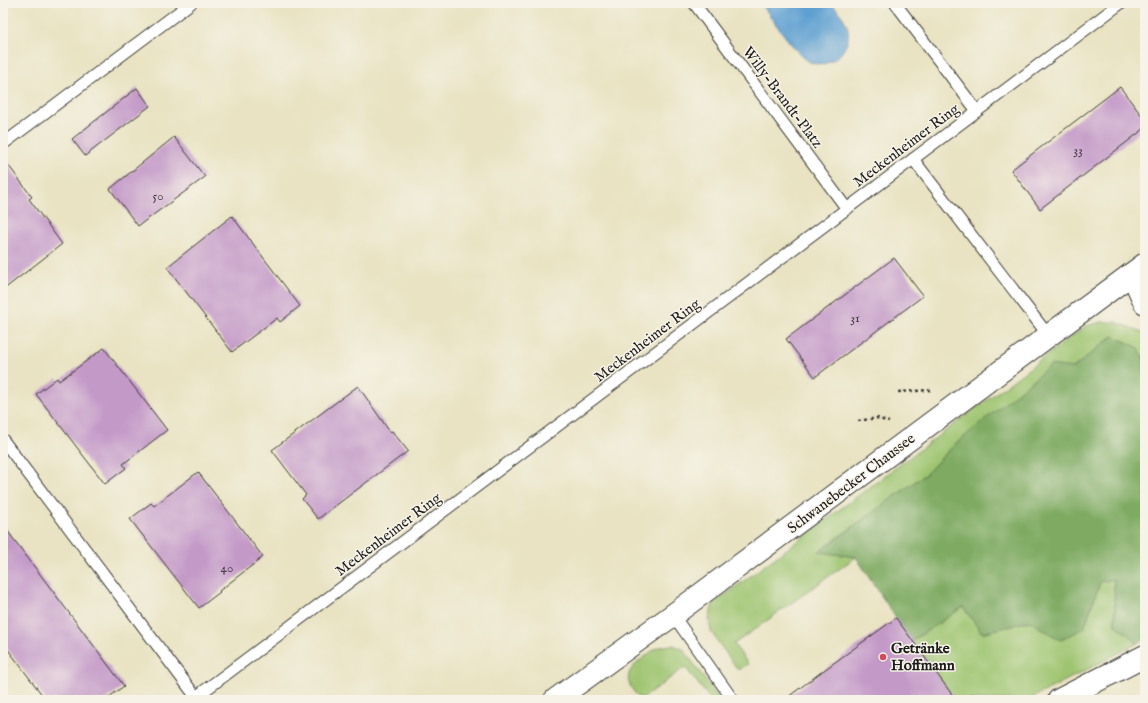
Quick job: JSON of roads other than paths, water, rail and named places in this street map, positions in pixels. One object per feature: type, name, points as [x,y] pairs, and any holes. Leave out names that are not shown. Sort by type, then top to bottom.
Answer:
[{"type":"main road","name":"Schwanebecker Chaussee","points":[[555,700],[673,615],[1138,269]]},
{"type":"main road","points":[[1138,269],[1145,303]]},
{"type":"main road","points":[[1059,700],[1145,656]]},
{"type":"lane","points":[[3,144],[191,3]]},
{"type":"lane","name":"Willy-Brandt-Platz","points":[[694,3],[847,208]]},
{"type":"lane","points":[[896,3],[977,111]]},
{"type":"lane","name":"Meckenheimer Ring","points":[[194,698],[1121,3]]},
{"type":"lane","points":[[913,159],[1048,335]]},
{"type":"lane","points":[[3,440],[194,698]]},
{"type":"lane","points":[[673,615],[733,700]]},
{"type":"water","points":[[761,3],[831,3],[847,25],[847,44],[843,51],[832,61],[818,64],[810,62],[804,58],[791,44]]},
{"type":"place","name":"Getränke Hoffmann","points":[[883,657]]}]
